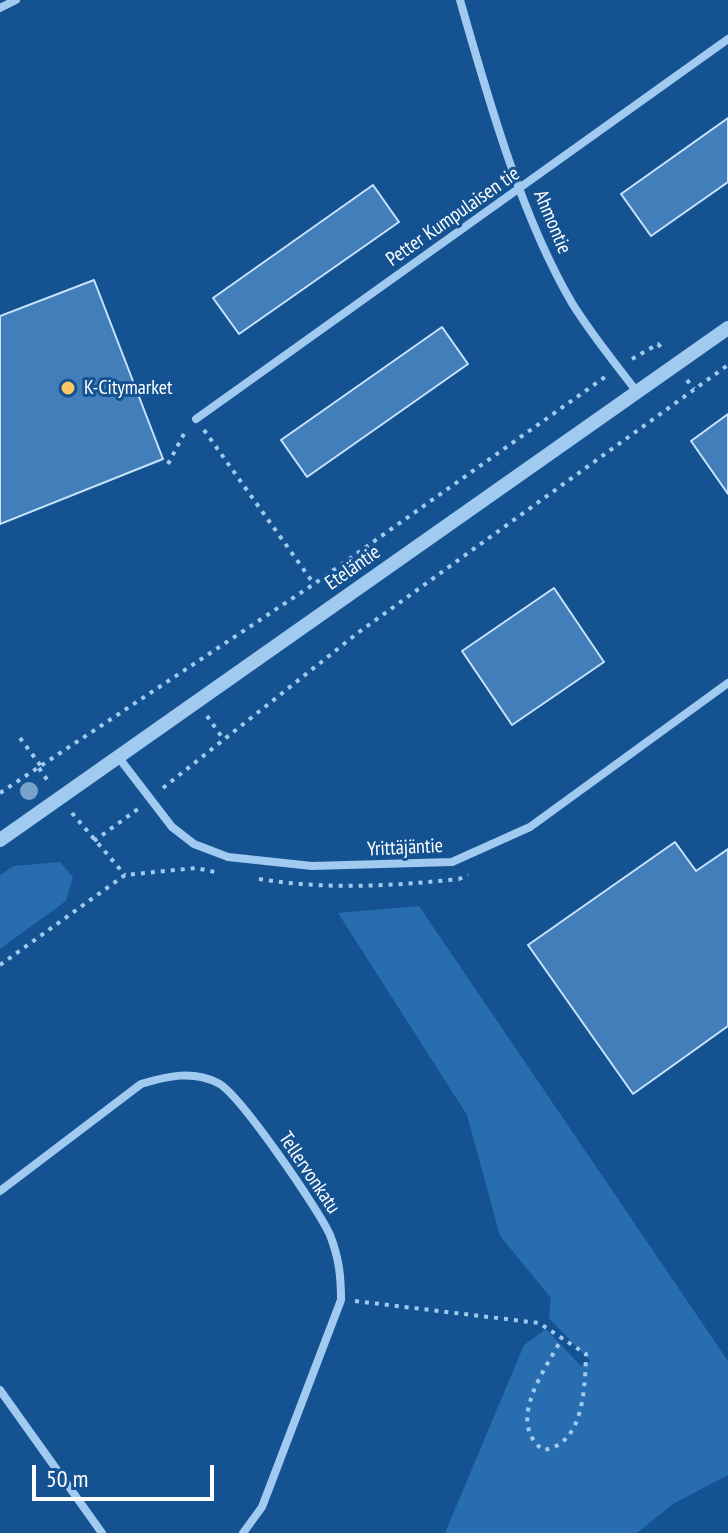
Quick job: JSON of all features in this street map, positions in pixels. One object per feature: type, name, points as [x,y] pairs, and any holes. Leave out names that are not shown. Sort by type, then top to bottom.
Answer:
[{"type":"street","points":[[0,8],[13,0]]},
{"type":"street","name":"Ahmontie","points":[[460,0],[521,189],[547,255],[574,306],[637,392]]},
{"type":"street","name":"Petter Kumpulaisen tie","points":[[196,419],[728,39]]},
{"type":"street","name":"Eteläntie","points":[[0,840],[728,328]]},
{"type":"street","name":"Yrittäjäntie","points":[[119,758],[172,827],[194,844],[228,857],[312,866],[452,862],[530,827],[728,683]]},
{"type":"street","name":"Tellervonkatu","points":[[0,1191],[141,1084],[164,1077],[202,1076],[221,1084],[242,1102],[328,1232],[342,1269],[341,1300],[262,1507],[243,1533]]},
{"type":"street","points":[[0,1390],[102,1533]]},
{"type":"path","points":[[0,793],[314,584],[618,367],[658,344],[694,389]]},
{"type":"path","points":[[125,875],[94,841],[359,632],[728,365]]},
{"type":"path","points":[[168,464],[179,440],[196,419],[314,584]]},
{"type":"path","points":[[20,738],[41,766]]},
{"type":"path","points":[[0,965],[125,875],[196,868],[224,873]]},
{"type":"path","points":[[253,878],[311,887],[388,886],[459,879],[471,873]]},
{"type":"path","points":[[341,1300],[395,1303],[539,1323],[562,1338],[586,1354],[585,1389],[571,1435],[558,1448],[543,1450],[534,1443],[528,1425],[529,1401],[562,1338]]},
{"type":"shaded area","points":[[60,862],[73,877],[66,901],[0,949],[0,875],[14,866]]},
{"type":"shaded area","points":[[419,906],[728,1361],[728,1475],[673,1504],[637,1533],[445,1533],[524,1345],[546,1329],[581,1366],[590,1361],[549,1318],[551,1298],[500,1236],[467,1115],[338,913]]},
{"type":"building","points":[[728,118],[728,182],[651,236],[621,194]]},
{"type":"building","points":[[373,185],[399,222],[239,334],[213,298]]},
{"type":"building","name":"K-Citymarket","points":[[94,280],[163,459],[0,524],[0,316]]},
{"type":"building","points":[[442,327],[468,364],[307,477],[281,440]]},
{"type":"building","points":[[728,414],[728,494],[691,441]]},
{"type":"building","points":[[554,588],[604,662],[512,725],[462,651]]},
{"type":"building","points":[[675,842],[696,871],[728,849],[728,1026],[633,1094],[528,945]]},
{"type":"place","name":"K-Citymarket","points":[[68,388]]}]
